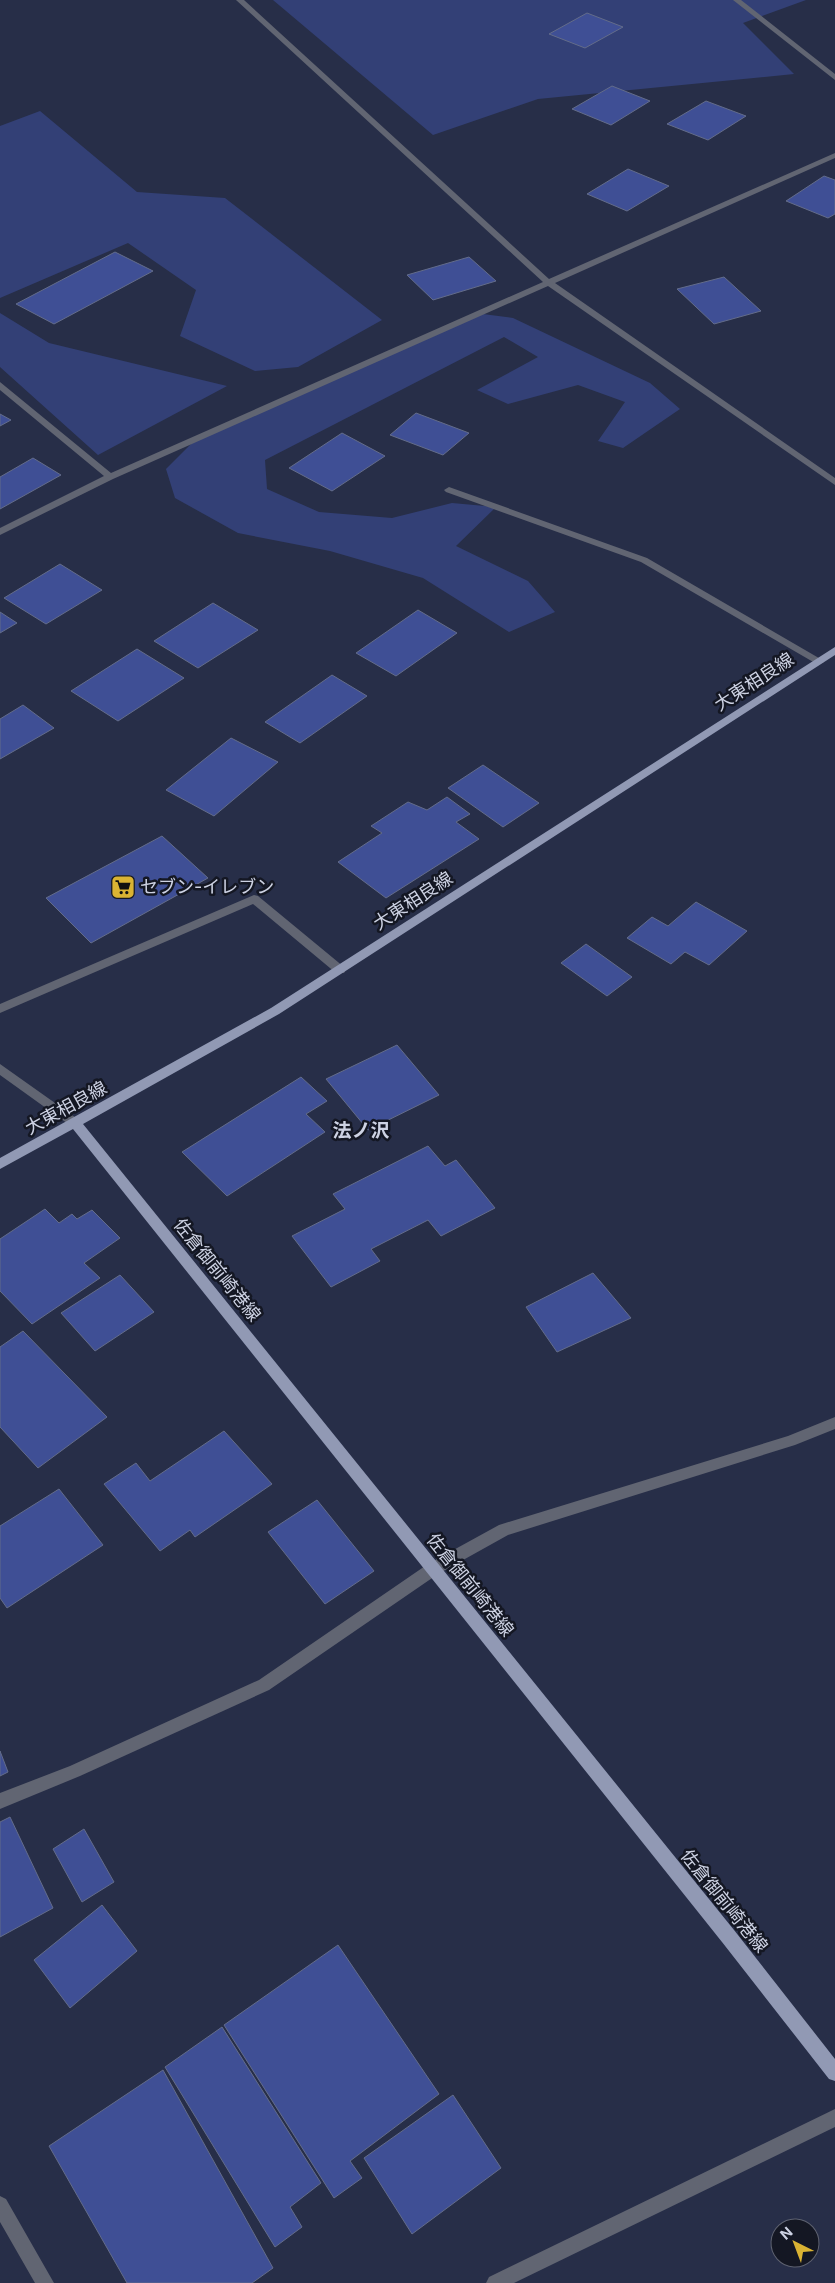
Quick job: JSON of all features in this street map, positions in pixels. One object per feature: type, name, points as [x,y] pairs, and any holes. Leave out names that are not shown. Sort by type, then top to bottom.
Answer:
[{"type":"main road","name":"大東相良線","points":[[0,1164],[275,1011],[835,650]]},
{"type":"main road","name":"佐倉御前崎港線","points":[[75,1123],[728,1936],[835,2073]]},
{"type":"street","points":[[240,0],[547,281],[835,482]]},
{"type":"street","points":[[737,0],[835,78]]},
{"type":"street","points":[[0,532],[110,477],[547,281],[835,155]]},
{"type":"street","points":[[0,385],[110,477]]},
{"type":"street","points":[[449,490],[644,560],[819,661]]},
{"type":"street","points":[[0,1010],[254,899],[340,970]]},
{"type":"street","points":[[0,1068],[75,1123]]},
{"type":"street","points":[[0,1801],[75,1771],[264,1685],[433,1569],[504,1530],[790,1442],[835,1423]]},
{"type":"street","points":[[495,2283],[835,2118]]},
{"type":"street","points":[[0,2205],[45,2283]]},
{"type":"shaded area","points":[[273,0],[806,0],[743,23],[794,74],[538,99],[433,135]]},
{"type":"shaded area","points":[[40,111],[137,192],[225,198],[382,320],[298,367],[255,371],[180,336],[196,290],[128,243],[0,298],[0,126]]},
{"type":"shaded area","points":[[0,313],[49,343],[227,386],[98,455],[0,367]]},
{"type":"shaded area","points":[[475,313],[513,318],[650,383],[680,409],[623,448],[598,441],[625,402],[578,385],[508,404],[477,390],[538,357],[504,337],[265,460],[267,489],[319,512],[392,518],[452,503],[496,507],[456,546],[528,581],[555,612],[509,632],[423,578],[330,551],[238,533],[175,498],[166,469],[197,438]]},
{"type":"building","points":[[587,13],[623,27],[585,48],[549,34]]},
{"type":"building","points":[[612,86],[650,101],[611,125],[572,109]]},
{"type":"building","points":[[706,101],[746,116],[708,140],[667,124]]},
{"type":"building","points":[[628,169],[669,186],[627,211],[587,194]]},
{"type":"building","points":[[824,176],[835,180],[835,214],[828,218],[786,201]]},
{"type":"building","points":[[115,252],[153,271],[54,324],[16,304]]},
{"type":"building","points":[[469,257],[496,281],[433,300],[407,275]]},
{"type":"building","points":[[724,277],[761,311],[714,324],[677,289]]},
{"type":"building","points":[[416,413],[469,433],[443,455],[390,435]]},
{"type":"building","points":[[0,414],[11,420],[0,426]]},
{"type":"building","points":[[342,433],[385,456],[332,491],[289,468]]},
{"type":"building","points":[[33,458],[61,475],[0,509],[0,477]]},
{"type":"building","points":[[60,564],[102,590],[46,624],[4,598]]},
{"type":"building","points":[[213,603],[258,630],[198,668],[154,641]]},
{"type":"building","points":[[418,610],[457,633],[396,676],[356,653]]},
{"type":"building","points":[[0,612],[17,623],[0,633]]},
{"type":"building","points":[[137,649],[184,678],[118,721],[71,691]]},
{"type":"building","points":[[332,675],[367,696],[300,743],[265,722]]},
{"type":"building","points":[[23,705],[54,728],[0,759],[0,719]]},
{"type":"building","points":[[231,738],[278,762],[214,816],[166,790]]},
{"type":"building","points":[[483,765],[539,803],[503,827],[448,788]]},
{"type":"building","points":[[447,797],[470,814],[456,822],[479,839],[386,898],[338,862],[382,833],[371,826],[408,802],[427,810]]},
{"type":"building","points":[[162,836],[208,878],[91,943],[46,898]]},
{"type":"building","points":[[696,902],[747,931],[709,965],[685,952],[671,964],[627,938],[652,917],[668,926]]},
{"type":"building","points":[[586,944],[632,977],[607,996],[561,963]]},
{"type":"building","points":[[397,1045],[439,1095],[368,1130],[326,1079]]},
{"type":"building","points":[[301,1077],[327,1101],[306,1114],[325,1132],[227,1196],[182,1152]]},
{"type":"building","points":[[428,1146],[445,1166],[456,1160],[495,1208],[441,1236],[428,1220],[371,1249],[380,1261],[331,1287],[292,1236],[345,1209],[333,1194]]},
{"type":"building","points":[[45,1209],[59,1223],[72,1214],[77,1219],[92,1210],[120,1238],[84,1263],[100,1278],[32,1324],[0,1291],[0,1239]]},
{"type":"building","points":[[593,1273],[631,1318],[557,1352],[526,1307]]},
{"type":"building","points":[[120,1275],[154,1312],[95,1351],[61,1313]]},
{"type":"building","points":[[23,1331],[107,1417],[38,1468],[0,1427],[0,1347]]},
{"type":"building","points":[[224,1431],[272,1484],[195,1537],[190,1530],[160,1551],[104,1484],[136,1463],[150,1481]]},
{"type":"building","points":[[59,1489],[103,1545],[7,1608],[0,1598],[0,1526]]},
{"type":"building","points":[[317,1500],[374,1571],[325,1604],[268,1532]]},
{"type":"building","points":[[0,1751],[8,1772],[0,1776]]},
{"type":"building","points":[[10,1817],[53,1908],[0,1937],[0,1822]]},
{"type":"building","points":[[84,1829],[114,1882],[82,1902],[53,1849]]},
{"type":"building","points":[[102,1905],[137,1951],[70,2008],[34,1960]]},
{"type":"building","points":[[338,1945],[439,2094],[350,2161],[362,2178],[334,2198],[224,2025]]},
{"type":"building","points":[[222,2027],[321,2183],[290,2207],[302,2227],[275,2247],[165,2067]]},
{"type":"building","points":[[163,2070],[273,2268],[252,2283],[127,2283],[49,2146]]},
{"type":"building","points":[[453,2095],[501,2168],[412,2234],[364,2158]]},
{"type":"place","name":"セブン-イレブン","points":[[123,887]]},
{"type":"district","name":"法ノ沢","points":[[361,1130]]}]
